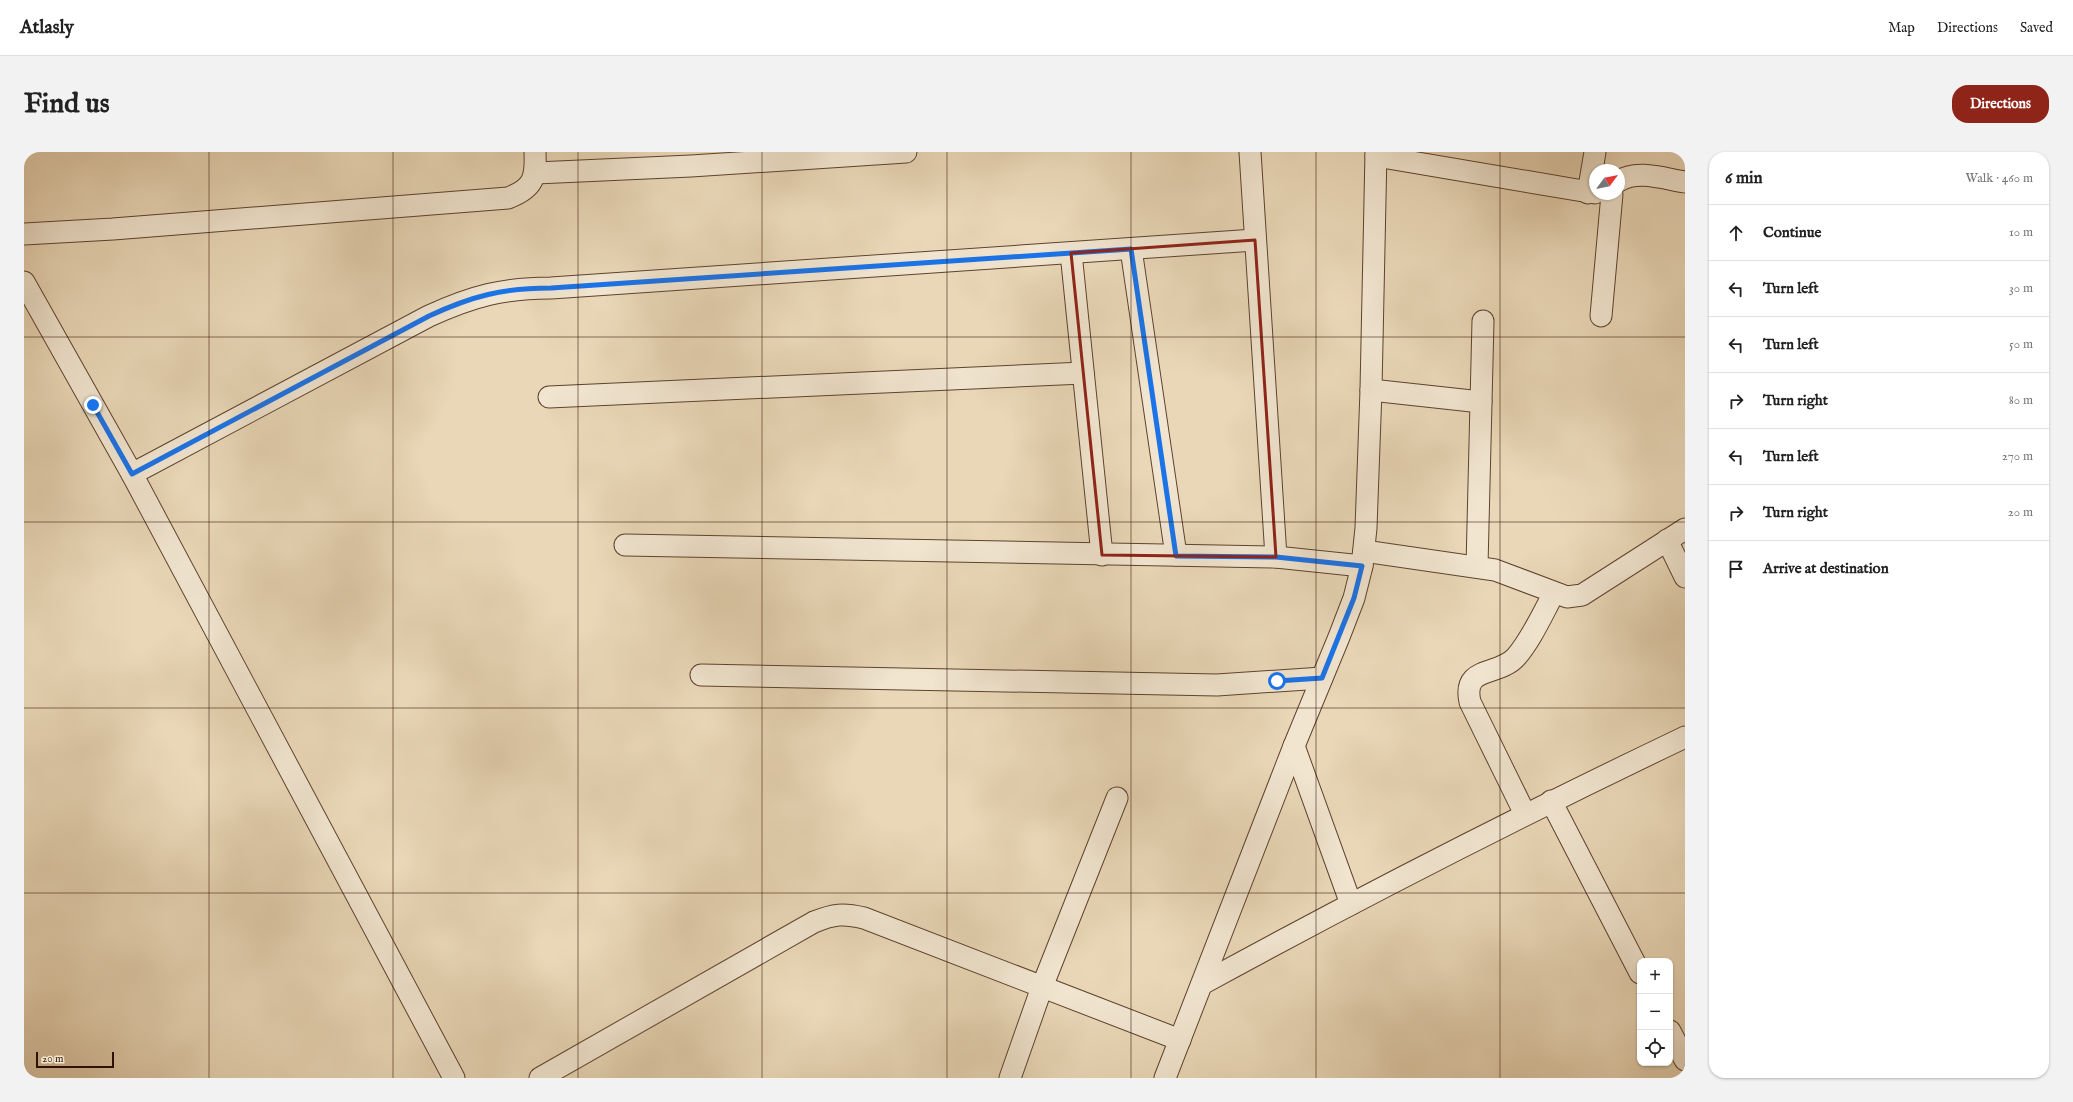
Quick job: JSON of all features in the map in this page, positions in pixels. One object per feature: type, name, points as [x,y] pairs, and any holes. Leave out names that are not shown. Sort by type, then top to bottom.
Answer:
[{"type":"street","points":[[24,234],[113,229],[508,198],[522,192],[531,184],[536,173],[535,152]]},
{"type":"street","points":[[536,173],[691,159],[906,152]]},
{"type":"street","points":[[1250,152],[1276,557]]},
{"type":"street","points":[[1594,164],[1595,152]]},
{"type":"street","points":[[1165,1078],[1294,746],[1354,598],[1363,558],[1371,390],[1376,154],[1589,193]]},
{"type":"street","points":[[1625,177],[1635,175],[1685,182]]},
{"type":"street","points":[[1601,316],[1611,200]]},
{"type":"street","points":[[132,474],[429,316],[475,297],[522,288],[559,288],[1255,240]]},
{"type":"street","points":[[1131,249],[1176,556]]},
{"type":"street","points":[[1071,253],[1102,555]]},
{"type":"street","points":[[24,282],[132,474],[454,1078]]},
{"type":"street","points":[[1477,566],[1483,320]]},
{"type":"street","points":[[549,397],[1083,373]]},
{"type":"street","points":[[1371,390],[1481,402]]},
{"type":"street","points":[[625,544],[1102,555],[1363,558],[1477,566],[1509,574],[1554,593],[1567,597],[1574,597],[1582,594],[1685,529]]},
{"type":"street","points":[[1667,540],[1685,577]]},
{"type":"street","points":[[1525,814],[1470,702],[1468,691],[1469,684],[1473,678],[1505,665],[1518,655],[1554,593]]},
{"type":"street","points":[[701,675],[1217,685],[1322,678]]},
{"type":"street","points":[[1202,984],[1351,904],[1525,814],[1685,737]]},
{"type":"street","points":[[1294,746],[1351,904]]},
{"type":"street","points":[[1010,1078],[1042,987],[1117,798]]},
{"type":"street","points":[[1551,801],[1637,967]]},
{"type":"street","points":[[540,1078],[814,922],[832,915],[848,914],[864,918],[1180,1040]]},
{"type":"street","points":[[1673,1037],[1685,1060]]},
{"type":"highlighted area","points":[[1255,240],[1276,557],[1102,555],[1071,253]]},
{"type":"route","points":[[93,405],[132,474],[429,316],[475,297],[522,288],[551,288],[1131,249],[1176,556],[1276,557],[1362,566],[1354,598],[1340,638],[1322,678],[1277,681]]}]
